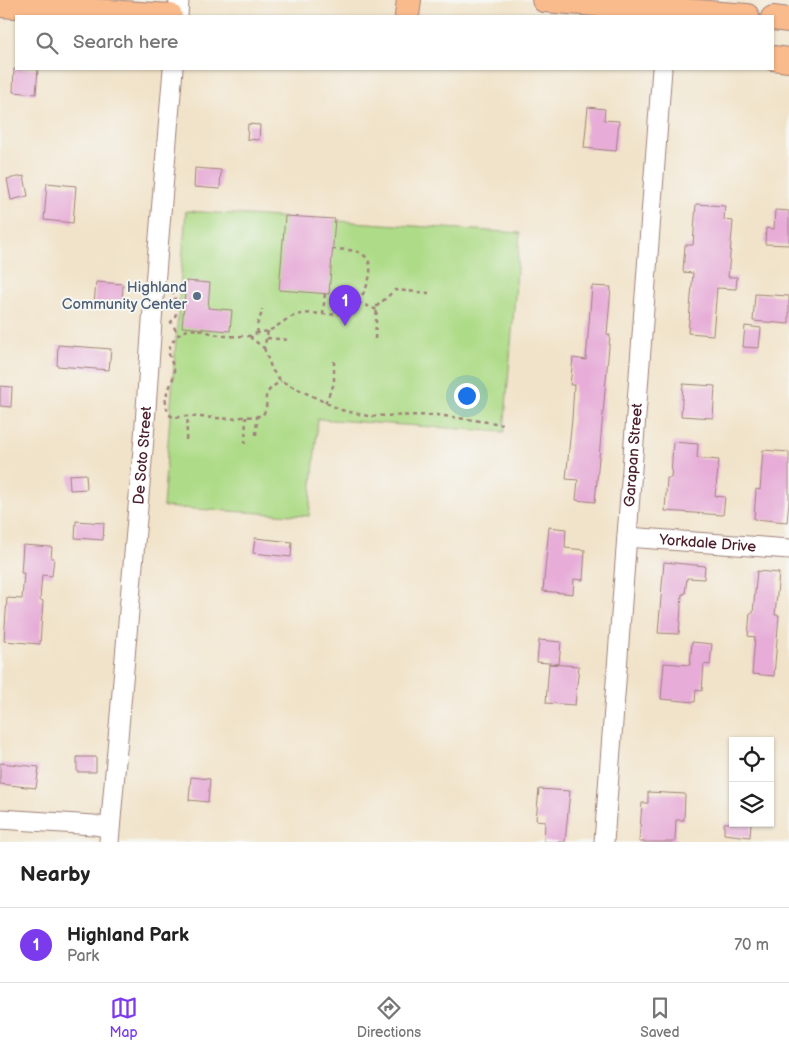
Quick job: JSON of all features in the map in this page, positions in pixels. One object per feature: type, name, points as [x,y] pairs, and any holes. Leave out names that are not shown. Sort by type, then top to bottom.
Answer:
[{"type":"main road","points":[[407,15],[409,0]]},
{"type":"main road","points":[[544,0],[667,8],[737,15]]},
{"type":"main road","points":[[0,5],[155,15]]},
{"type":"main road","points":[[774,18],[789,20]]},
{"type":"main road","points":[[774,58],[789,60]]},
{"type":"street","points":[[178,15],[179,0]]},
{"type":"street","name":"De Soto Street","points":[[110,835],[173,70]]},
{"type":"street","name":"Garapan Street","points":[[604,842],[662,70]]},
{"type":"street","name":"Yorkdale Drive","points":[[627,537],[789,549]]},
{"type":"street","points":[[0,819],[94,825],[110,835]]},
{"type":"path","points":[[281,380],[268,389],[265,413],[262,416],[224,419],[188,416],[174,418],[167,412],[167,390],[174,373],[169,351],[170,346],[179,335],[188,329],[204,330],[220,336],[251,336],[268,331],[280,322],[296,315],[343,313],[358,302],[369,280],[370,264],[363,253],[332,249]]},
{"type":"path","points":[[172,283],[172,292],[177,300],[177,309],[175,318],[171,322],[179,335]]},
{"type":"path","points":[[375,339],[377,306],[395,290],[429,293]]},
{"type":"path","points":[[323,315],[325,293]]},
{"type":"path","points":[[358,302],[368,308],[377,310]]},
{"type":"path","points":[[170,309],[177,309]]},
{"type":"path","points":[[258,333],[257,322],[262,314],[262,309]]},
{"type":"path","points":[[264,348],[268,331]]},
{"type":"path","points":[[251,336],[264,348],[272,370],[281,380],[341,410],[368,416],[437,415],[502,424]]},
{"type":"path","points":[[267,338],[289,340]]},
{"type":"path","points":[[325,403],[334,384],[334,359]]},
{"type":"path","points":[[186,440],[188,416]]},
{"type":"path","points":[[244,444],[246,416]]},
{"type":"path","points":[[256,434],[257,417]]},
{"type":"green space","points":[[186,211],[520,233],[504,432],[318,419],[309,516],[163,507]]},
{"type":"building","points":[[14,69],[38,70],[36,94],[13,92]]},
{"type":"building","points":[[588,107],[605,109],[604,120],[619,121],[616,151],[584,148]]},
{"type":"building","points":[[248,124],[260,125],[259,140],[247,139]]},
{"type":"building","points":[[195,168],[221,170],[220,189],[194,187]]},
{"type":"building","points":[[24,176],[28,196],[11,200],[7,179]]},
{"type":"building","points":[[47,183],[76,186],[73,223],[44,220]]},
{"type":"building","points":[[696,204],[725,206],[724,220],[733,221],[728,277],[737,277],[736,289],[717,288],[713,335],[688,333],[693,273],[683,272],[685,245],[693,245]]},
{"type":"building","points":[[775,210],[789,211],[789,245],[765,244],[766,228],[774,229]]},
{"type":"building","points":[[285,216],[335,219],[329,294],[279,290]]},
{"type":"building","name":"Highland Community Center","points":[[186,281],[210,283],[208,308],[232,310],[230,331],[182,327]]},
{"type":"building","points":[[96,282],[123,284],[122,306],[94,304]]},
{"type":"building","points":[[592,286],[611,287],[607,334],[610,335],[595,502],[576,500],[578,480],[566,479],[574,385],[570,385],[573,358],[586,360]]},
{"type":"building","points":[[755,294],[789,296],[789,324],[753,321]]},
{"type":"building","points":[[745,326],[761,328],[759,348],[743,347]]},
{"type":"building","points":[[58,345],[111,349],[109,370],[57,366]]},
{"type":"building","points":[[683,384],[715,386],[713,418],[681,416]]},
{"type":"building","points":[[0,386],[12,387],[11,407],[0,406]]},
{"type":"building","points":[[673,442],[698,444],[697,458],[719,460],[715,496],[725,497],[723,515],[665,511],[667,478],[671,478]]},
{"type":"building","points":[[763,450],[789,452],[787,522],[754,519],[756,489],[760,490]]},
{"type":"building","points":[[86,474],[87,489],[70,490],[69,475]]},
{"type":"building","points":[[76,521],[104,523],[103,540],[75,538]]},
{"type":"building","points":[[549,527],[566,529],[565,548],[585,550],[583,580],[574,579],[573,594],[543,591]]},
{"type":"building","points":[[255,538],[292,542],[291,557],[253,553]]},
{"type":"building","points":[[23,545],[52,547],[51,558],[54,558],[52,576],[42,575],[40,600],[43,601],[40,644],[4,641],[7,598],[22,599],[24,573],[21,573]]},
{"type":"building","points":[[664,562],[705,566],[704,579],[687,578],[685,594],[682,594],[679,634],[658,633]]},
{"type":"building","points":[[757,571],[779,573],[775,615],[779,615],[774,676],[752,674],[755,637],[748,636],[750,613],[753,613]]},
{"type":"building","points":[[539,640],[561,642],[559,664],[537,662]]},
{"type":"building","points":[[692,642],[712,644],[710,665],[704,664],[702,691],[696,690],[695,702],[661,699],[664,663],[690,665]]},
{"type":"building","points":[[549,664],[579,666],[575,705],[546,703]]},
{"type":"building","points":[[77,757],[96,757],[96,772],[77,772]]},
{"type":"building","points":[[0,763],[39,767],[36,788],[0,784]]},
{"type":"building","points":[[191,777],[210,779],[208,802],[189,800]]},
{"type":"building","points":[[539,789],[570,791],[565,842],[544,842],[545,821],[536,820]]},
{"type":"building","points":[[648,792],[685,794],[684,820],[676,820],[675,842],[639,842],[642,803],[648,803]]},
{"type":"building","points":[[724,823],[729,823],[729,827],[751,827],[750,837],[724,834]]},
{"type":"place","name":"Highland Community Center","points":[[197,296]]},
{"type":"place","name":"Highland Park","points":[[345,326]]}]
